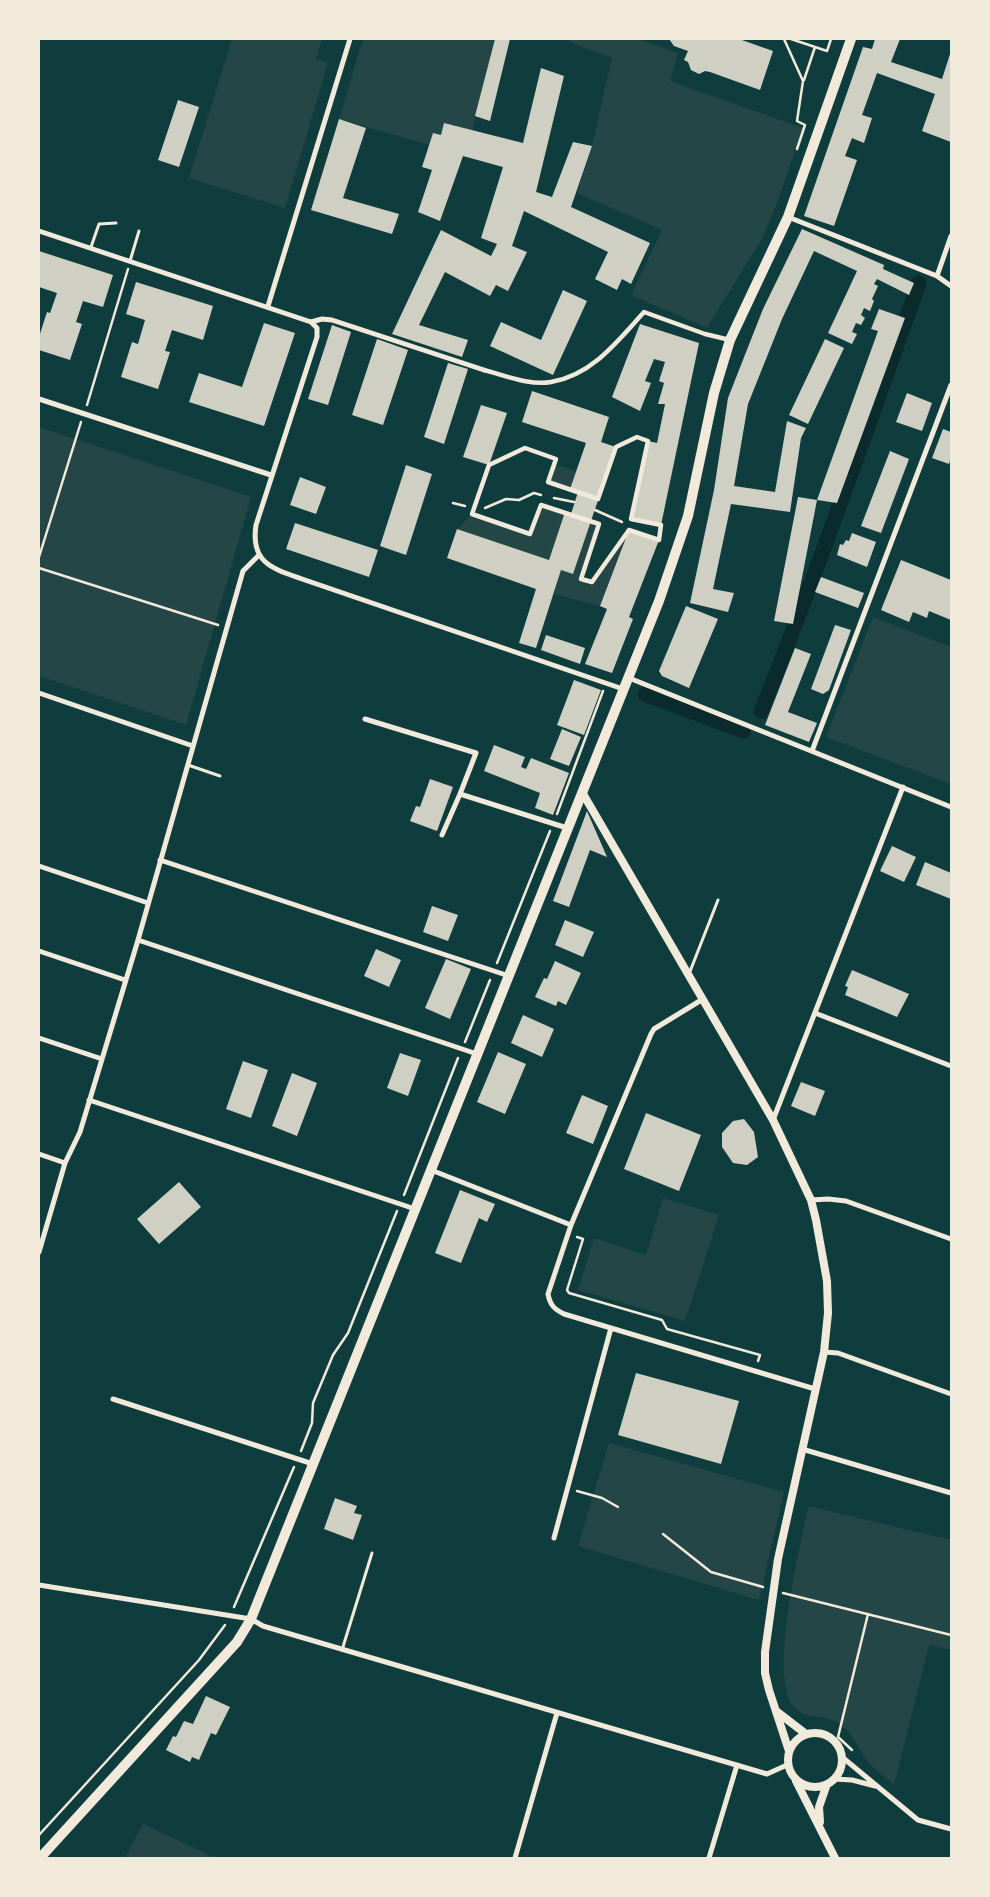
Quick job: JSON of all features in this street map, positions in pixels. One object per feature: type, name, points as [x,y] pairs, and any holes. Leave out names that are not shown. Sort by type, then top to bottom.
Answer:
[{"type":"main road","points":[[40,1858],[237,1642],[251,1619],[628,678],[680,541],[714,393],[730,340],[788,217],[851,39]]},
{"type":"street","points":[[268,306],[350,39]]},
{"type":"street","points":[[788,217],[937,276],[951,286]]},
{"type":"street","points":[[39,231],[268,306],[311,322],[317,328],[317,337],[271,475],[253,541],[265,562],[278,570],[623,690]]},
{"type":"street","points":[[937,276],[951,236]]},
{"type":"street","points":[[311,322],[322,319],[332,320],[484,370],[529,382],[551,382],[587,370],[619,340],[644,312],[705,334],[730,340]]},
{"type":"street","points":[[812,751],[951,385]]},
{"type":"street","points":[[39,399],[271,475]]},
{"type":"street","points":[[638,437],[648,441],[631,519],[660,525],[659,540],[629,530],[592,582],[581,578],[599,524],[540,505],[530,534],[472,514],[474,508],[489,465],[525,448],[556,459],[548,482],[598,499],[616,447],[638,437]]},
{"type":"street","points":[[39,1252],[65,1163],[80,1132],[138,940],[243,571],[260,555]]},
{"type":"street","points":[[628,678],[951,806]]},
{"type":"street","points":[[39,693],[193,746]]},
{"type":"street","points":[[365,719],[476,753],[442,835]]},
{"type":"street","points":[[773,1120],[903,787]]},
{"type":"street","points":[[582,792],[773,1120],[811,1200],[823,1249],[828,1312],[824,1352],[773,1590],[765,1652],[765,1673],[789,1751]]},
{"type":"street","points":[[460,794],[567,828]]},
{"type":"street","points":[[160,860],[509,976]]},
{"type":"street","points":[[39,866],[148,903]]},
{"type":"street","points":[[138,940],[477,1054]]},
{"type":"street","points":[[39,951],[126,980]]},
{"type":"street","points":[[703,999],[654,1029],[651,1034],[571,1225],[548,1294],[552,1306],[564,1314],[815,1389]]},
{"type":"street","points":[[815,1013],[951,1066]]},
{"type":"street","points":[[39,1038],[102,1059]]},
{"type":"street","points":[[89,1100],[415,1209]]},
{"type":"street","points":[[39,1154],[65,1163]]},
{"type":"street","points":[[431,1169],[571,1225]]},
{"type":"street","points":[[811,1200],[828,1198],[846,1201],[951,1239]]},
{"type":"street","points":[[554,1538],[611,1328]]},
{"type":"street","points":[[824,1352],[838,1353],[951,1394]]},
{"type":"street","points":[[113,1399],[313,1464]]},
{"type":"street","points":[[802,1449],[951,1493]]},
{"type":"street","points":[[39,1585],[251,1619],[263,1626],[342,1650],[766,1774],[787,1765]]},
{"type":"street","points":[[776,1711],[806,1734]]},
{"type":"street","points":[[515,1858],[557,1713]]},
{"type":"street","points":[[820,1826],[820,1807],[830,1782],[839,1772],[842,1757],[839,1748],[828,1736],[821,1733],[806,1734],[796,1740],[789,1751],[787,1765],[835,1858]]},
{"type":"street","points":[[842,1757],[918,1820],[951,1829]]},
{"type":"street","points":[[709,1858],[737,1765]]},
{"type":"street","points":[[795,1779],[803,1785],[814,1787],[830,1782],[852,1780],[880,1788]]},
{"type":"lane","points":[[91,248],[99,224],[116,223]]},
{"type":"lane","points":[[130,261],[140,231]]},
{"type":"lane","points":[[188,765],[220,776]]},
{"type":"lane","points":[[688,974],[718,900]]},
{"type":"lane","points":[[342,1650],[372,1553]]},
{"type":"path","points":[[784,39],[803,81]]},
{"type":"path","points":[[792,39],[827,51],[831,39]]},
{"type":"path","points":[[796,153],[805,125],[797,121],[803,81],[815,47]]},
{"type":"path","points":[[39,557],[130,261]]},
{"type":"path","points":[[453,503],[481,510],[506,499],[519,500],[534,493],[574,502]]},
{"type":"path","points":[[39,568],[227,627]]},
{"type":"path","points":[[39,1835],[199,1660],[230,1616],[274,1519],[312,1423],[313,1403],[333,1355],[348,1333],[552,824],[605,684]]},
{"type":"path","points":[[574,1218],[581,1221],[575,1236],[582,1239],[567,1290],[569,1293],[662,1320],[668,1329],[760,1355],[755,1372]]},
{"type":"path","points":[[568,1489],[593,1494],[618,1507]]},
{"type":"path","points":[[663,1534],[711,1572],[773,1590],[951,1635]]},
{"type":"path","points":[[858,1756],[838,1737],[868,1614]]},
{"type":"shaded area","points":[[232,39],[322,39],[316,59],[328,63],[285,208],[189,178]]},
{"type":"shaded area","points":[[363,39],[495,39],[472,131],[444,123],[441,135],[433,133],[429,145],[339,119]]},
{"type":"shaded area","points":[[569,39],[638,39],[678,53],[670,81],[803,128],[763,237],[707,328],[631,295],[662,230],[577,193],[592,146],[612,58],[569,42]]},
{"type":"shaded area","points":[[39,427],[251,497],[186,725],[39,676]]},
{"type":"shaded area","points":[[554,464],[576,471],[570,489],[548,482]]},
{"type":"shaded area","points":[[541,505],[565,512],[549,560],[457,529],[472,514],[530,533]]},
{"type":"shaded area","points":[[591,520],[599,524],[581,578],[591,582],[629,530],[600,606],[554,594],[561,570],[573,574]]},
{"type":"shaded area","points":[[873,617],[951,647],[951,784],[826,737]]},
{"type":"shaded area","points":[[663,1198],[719,1215],[685,1321],[578,1290],[594,1238],[646,1255]]},
{"type":"shaded area","points":[[609,1443],[784,1492],[759,1600],[578,1546]]},
{"type":"shaded area","points":[[808,1506],[951,1540],[951,1650],[929,1645],[894,1785],[874,1768],[841,1725],[825,1718],[803,1714],[798,1711],[794,1707],[787,1691],[784,1668],[788,1610]]},
{"type":"shaded area","points":[[143,1824],[216,1858],[130,1858],[126,1856]]},
{"type":"building","points":[[495,39],[510,39],[490,121],[475,116]]},
{"type":"building","points":[[669,39],[739,39],[773,51],[760,90],[710,72],[705,71],[699,74],[691,70],[688,62],[684,60],[688,51],[674,46]]},
{"type":"building","points":[[875,39],[900,39],[891,62],[942,79],[951,51],[951,142],[922,131],[935,94],[877,73],[862,115],[872,118],[864,143],[852,138],[845,156],[857,160],[834,226],[804,216],[863,47],[872,49]]},
{"type":"building","points":[[541,68],[564,76],[536,192],[552,197],[573,142],[592,146],[571,207],[650,243],[631,284],[622,279],[617,290],[595,279],[608,252],[524,211],[512,246],[527,252],[508,291],[496,285],[490,296],[445,272],[419,325],[468,340],[462,357],[392,334],[441,230],[491,256],[497,244],[481,238],[503,167],[463,156],[440,221],[418,212],[432,170],[422,167],[433,133],[441,135],[444,123],[523,143]]},
{"type":"building","points":[[178,100],[199,107],[179,167],[158,160]]},
{"type":"building","points":[[339,119],[366,128],[343,198],[399,214],[392,234],[311,210]]},
{"type":"building","points":[[802,229],[884,265],[883,269],[914,283],[909,295],[877,279],[874,284],[878,286],[872,299],[874,301],[870,311],[864,308],[861,315],[865,318],[861,325],[856,323],[852,332],[857,334],[852,344],[828,333],[857,271],[814,251],[782,319],[748,404],[734,486],[775,492],[787,421],[806,428],[801,438],[790,512],[731,504],[713,589],[734,593],[728,612],[690,603],[714,490],[728,398],[763,309]]},
{"type":"building","points":[[39,251],[113,275],[103,307],[83,301],[76,322],[82,324],[70,360],[39,350],[39,337],[47,312],[50,313],[57,293],[39,287]]},
{"type":"building","points":[[136,282],[213,306],[203,340],[172,330],[165,351],[170,352],[158,389],[121,377],[132,342],[138,344],[145,320],[126,314]]},
{"type":"building","points":[[563,290],[587,301],[553,375],[490,346],[501,322],[541,340]]},
{"type":"building","points":[[879,309],[905,318],[837,503],[817,500],[878,331],[871,329]]},
{"type":"building","points":[[264,323],[295,333],[264,426],[189,402],[199,373],[242,387]]},
{"type":"building","points":[[640,324],[699,343],[661,525],[631,519],[648,441],[657,443],[665,404],[658,404],[664,383],[659,381],[665,362],[654,359],[645,381],[651,383],[640,411],[612,397]]},
{"type":"building","points":[[332,325],[351,332],[328,405],[308,399]]},
{"type":"building","points":[[377,339],[408,350],[383,425],[352,415]]},
{"type":"building","points":[[825,339],[844,348],[808,424],[789,415]]},
{"type":"building","points":[[448,363],[468,369],[444,444],[424,437]]},
{"type":"building","points":[[532,391],[609,417],[601,442],[616,447],[573,574],[561,570],[536,648],[519,643],[536,589],[447,558],[457,529],[549,560],[565,512],[571,514],[578,492],[570,489],[586,443],[522,422]]},
{"type":"building","points":[[907,393],[932,403],[922,431],[896,422]]},
{"type":"building","points":[[481,405],[507,413],[489,465],[463,457]]},
{"type":"building","points":[[943,429],[951,432],[951,457],[949,464],[932,458]]},
{"type":"building","points":[[890,451],[909,459],[881,533],[861,526]]},
{"type":"building","points":[[406,465],[432,474],[406,555],[380,546]]},
{"type":"building","points":[[300,477],[326,487],[316,514],[290,505]]},
{"type":"building","points":[[798,497],[817,500],[793,624],[774,621]]},
{"type":"building","points":[[295,523],[378,550],[369,577],[286,549]]},
{"type":"building","points":[[629,530],[659,540],[629,617],[633,619],[612,673],[585,664],[607,609],[600,606]]},
{"type":"building","points":[[852,533],[876,542],[867,567],[837,555],[840,544],[843,545],[846,540],[849,541]]},
{"type":"building","points":[[901,560],[951,580],[951,620],[929,611],[927,618],[913,612],[909,622],[881,610]]},
{"type":"building","points":[[821,577],[864,593],[858,608],[815,592]]},
{"type":"building","points":[[686,606],[718,619],[689,688],[662,676],[659,671]]},
{"type":"building","points":[[835,625],[851,630],[829,690],[823,694],[811,689]]},
{"type":"building","points":[[546,635],[585,648],[580,664],[541,650]]},
{"type":"building","points":[[795,648],[811,654],[788,712],[817,723],[809,742],[765,725]]},
{"type":"building","points":[[574,680],[601,690],[584,735],[557,725]]},
{"type":"building","points":[[562,729],[581,737],[569,766],[550,759]]},
{"type":"building","points":[[494,745],[525,757],[521,767],[526,769],[531,758],[569,773],[553,815],[535,808],[540,793],[484,771]]},
{"type":"building","points":[[430,779],[453,787],[437,831],[410,821],[416,806],[420,807]]},
{"type":"building","points":[[587,811],[607,857],[590,850],[569,907],[553,901]]},
{"type":"building","points":[[892,846],[916,857],[904,882],[880,871]]},
{"type":"building","points":[[925,862],[951,873],[951,899],[916,885]]},
{"type":"building","points":[[432,906],[458,915],[448,941],[423,932]]},
{"type":"building","points":[[565,920],[594,932],[583,957],[555,945]]},
{"type":"building","points":[[376,949],[401,960],[389,987],[364,976]]},
{"type":"building","points":[[446,959],[471,969],[450,1019],[425,1008]]},
{"type":"building","points":[[555,961],[581,973],[566,1005],[558,1001],[556,1006],[535,997],[544,978],[547,979]]},
{"type":"building","points":[[852,970],[909,994],[897,1017],[845,995],[848,987],[845,986]]},
{"type":"building","points":[[523,1015],[554,1029],[542,1057],[511,1043]]},
{"type":"building","points":[[498,1052],[526,1064],[505,1114],[477,1102]]},
{"type":"building","points":[[400,1053],[421,1060],[408,1096],[387,1088]]},
{"type":"building","points":[[243,1061],[268,1070],[251,1118],[226,1109]]},
{"type":"building","points":[[292,1073],[317,1083],[297,1136],[272,1126]]},
{"type":"building","points":[[801,1082],[825,1091],[815,1116],[791,1106]]},
{"type":"building","points":[[582,1095],[608,1106],[593,1144],[566,1133]]},
{"type":"building","points":[[646,1113],[701,1135],[679,1191],[624,1169]]},
{"type":"building","points":[[744,1119],[754,1132],[758,1157],[747,1165],[733,1163],[722,1147],[722,1133],[733,1121]]},
{"type":"building","points":[[179,1182],[201,1207],[159,1244],[137,1219]]},
{"type":"building","points":[[460,1190],[495,1204],[487,1222],[479,1218],[461,1263],[435,1253]]},
{"type":"building","points":[[636,1373],[739,1401],[721,1464],[618,1435]]},
{"type":"building","points":[[335,1498],[357,1506],[354,1513],[362,1515],[353,1540],[324,1529]]},
{"type":"building","points":[[206,1696],[230,1707],[216,1735],[211,1733],[199,1760],[192,1757],[190,1762],[166,1750],[173,1736],[176,1737],[184,1721],[193,1724]]},
{"type":"waterway","points":[[761,711],[823,552],[919,283]]},
{"type":"waterway","points":[[645,694],[743,731]]}]
